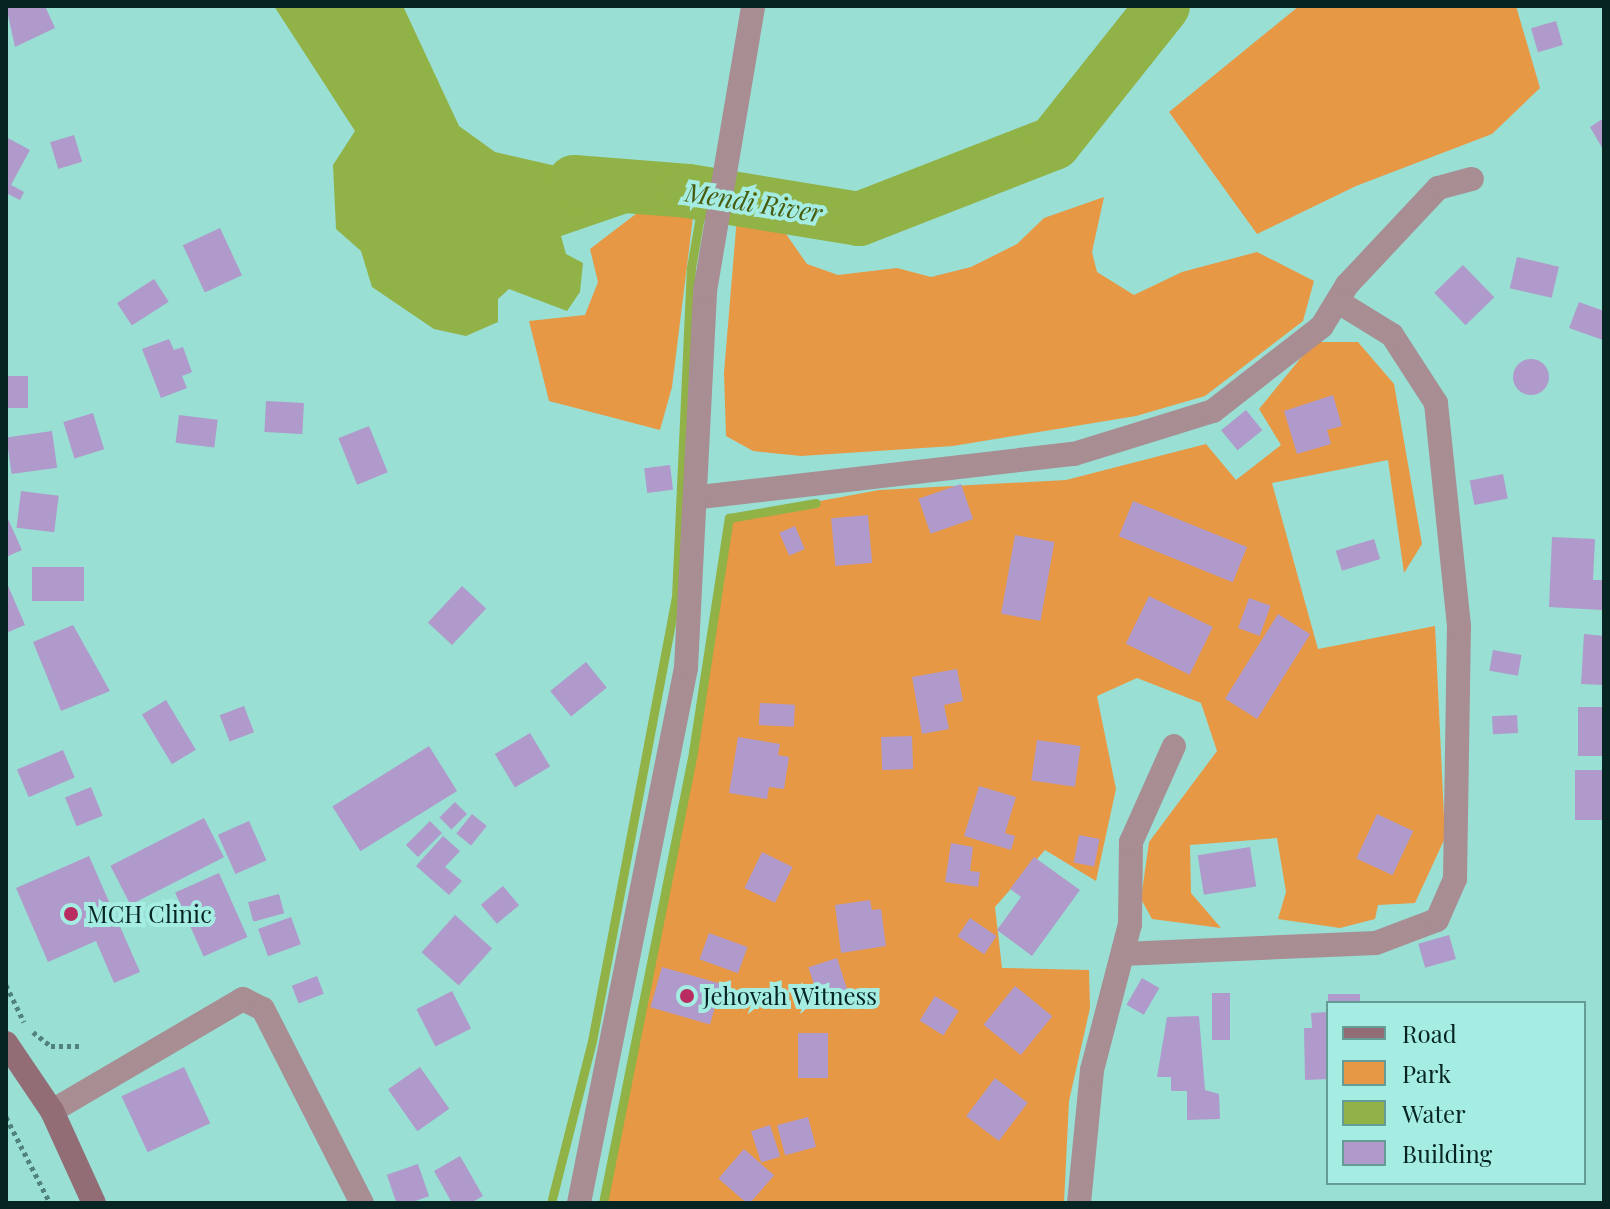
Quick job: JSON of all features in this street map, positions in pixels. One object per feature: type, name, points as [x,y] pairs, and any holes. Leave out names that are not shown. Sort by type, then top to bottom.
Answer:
[{"type":"main road","points":[[6,1043],[52,1111],[94,1203]]},
{"type":"street","points":[[579,1203],[686,668],[700,497],[705,291],[753,6]]},
{"type":"street","points":[[700,497],[1074,454],[1213,411],[1250,384],[1340,303],[1347,285],[1438,188],[1472,179]]},
{"type":"street","points":[[1123,954],[1376,943],[1437,920],[1455,879],[1460,641],[1436,403],[1392,335],[1340,303]]},
{"type":"street","points":[[1079,1203],[1092,1070],[1123,954],[1131,842],[1174,746]]},
{"type":"street","points":[[52,1111],[243,999],[263,1009],[362,1203]]},
{"type":"path","points":[[6,985],[26,1027],[51,1046],[83,1046]]},
{"type":"path","points":[[6,1117],[50,1203]]},
{"type":"green space","points":[[1299,6],[1516,6],[1540,88],[1492,134],[1356,186],[1257,234],[1169,112]]},
{"type":"green space","points":[[758,194],[807,264],[838,275],[897,268],[931,277],[971,267],[1017,244],[1044,218],[1104,197],[1092,252],[1097,272],[1134,295],[1182,272],[1257,252],[1314,281],[1303,321],[1205,396],[1136,416],[953,446],[801,456],[753,451],[726,436],[724,373],[737,217]]},
{"type":"green space","points":[[654,200],[695,201],[672,387],[660,430],[549,401],[529,321],[585,315],[598,282],[590,249]]},
{"type":"green space","points":[[1314,342],[1358,342],[1394,384],[1422,544],[1404,573],[1388,460],[1272,483],[1318,649],[1435,626],[1445,838],[1415,903],[1378,905],[1375,919],[1340,928],[1278,919],[1286,892],[1277,838],[1190,845],[1191,893],[1221,928],[1152,919],[1141,899],[1149,842],[1217,751],[1201,703],[1137,678],[1097,696],[1116,789],[1096,881],[1045,850],[995,907],[1002,968],[1089,970],[1090,1008],[1069,1101],[1064,1203],[602,1203],[693,752],[729,518],[879,490],[1066,480],[1206,444],[1236,480],[1281,445],[1259,409]]},
{"type":"water","points":[[274,6],[403,6],[459,126],[495,152],[578,171],[667,167],[628,213],[561,236],[566,254],[583,263],[580,292],[567,311],[509,289],[498,299],[498,322],[466,336],[434,329],[372,287],[361,251],[336,229],[333,165],[355,131]]},
{"type":"building","points":[[6,6],[45,6],[55,28],[15,47]]},
{"type":"building","points":[[1556,21],[1563,45],[1538,52],[1531,28]]},
{"type":"building","points":[[1604,118],[1604,151],[1590,127]]},
{"type":"building","points":[[74,135],[82,162],[58,169],[50,142]]},
{"type":"building","points":[[6,137],[30,150],[11,185],[24,192],[20,200],[6,193]]},
{"type":"building","points":[[220,228],[242,275],[205,292],[183,245]]},
{"type":"building","points":[[1517,257],[1559,267],[1552,298],[1510,288]]},
{"type":"building","points":[[1463,265],[1494,297],[1465,325],[1434,293]]},
{"type":"building","points":[[154,279],[169,302],[132,326],[117,303]]},
{"type":"building","points":[[1579,302],[1604,311],[1603,340],[1569,328]]},
{"type":"building","points":[[169,339],[174,350],[183,347],[192,372],[182,376],[187,388],[161,398],[142,349]]},
{"type":"building","points":[[1531,359],[1544,364],[1549,377],[1544,390],[1531,395],[1518,390],[1513,377],[1518,364]]},
{"type":"building","points":[[6,376],[28,376],[28,408],[6,408]]},
{"type":"building","points":[[1333,395],[1342,426],[1327,430],[1331,444],[1297,454],[1284,411]]},
{"type":"building","points":[[266,401],[304,403],[302,434],[264,432]]},
{"type":"building","points":[[1246,410],[1262,430],[1237,450],[1221,430]]},
{"type":"building","points":[[93,413],[104,449],[74,458],[63,422]]},
{"type":"building","points":[[179,415],[218,420],[214,448],[176,443]]},
{"type":"building","points":[[369,426],[388,472],[357,485],[338,438]]},
{"type":"building","points":[[52,431],[57,468],[12,474],[6,437]]},
{"type":"building","points":[[670,465],[673,490],[647,493],[644,468]]},
{"type":"building","points":[[1503,474],[1508,499],[1474,505],[1470,480]]},
{"type":"building","points":[[961,484],[973,519],[930,534],[918,499]]},
{"type":"building","points":[[21,491],[59,496],[54,532],[16,528]]},
{"type":"building","points":[[1133,501],[1247,547],[1233,582],[1119,536]]},
{"type":"building","points":[[868,515],[872,563],[835,566],[831,518]]},
{"type":"building","points":[[6,520],[22,550],[6,557]]},
{"type":"building","points":[[795,526],[805,549],[789,556],[779,533]]},
{"type":"building","points":[[1015,535],[1054,542],[1041,621],[1001,614]]},
{"type":"building","points":[[1552,537],[1595,539],[1593,580],[1603,580],[1602,610],[1549,607]]},
{"type":"building","points":[[1374,539],[1380,559],[1342,571],[1336,551]]},
{"type":"building","points":[[32,567],[84,567],[84,601],[32,601]]},
{"type":"building","points":[[6,581],[25,625],[6,633]]},
{"type":"building","points":[[462,586],[486,609],[452,645],[428,623]]},
{"type":"building","points":[[1149,596],[1213,627],[1190,675],[1126,644]]},
{"type":"building","points":[[1249,598],[1271,606],[1260,636],[1238,628]]},
{"type":"building","points":[[1278,614],[1310,634],[1257,719],[1225,699]]},
{"type":"building","points":[[73,625],[110,691],[61,711],[33,642]]},
{"type":"building","points":[[1584,634],[1604,636],[1604,685],[1581,684]]},
{"type":"building","points":[[1493,650],[1522,655],[1518,676],[1489,671]]},
{"type":"building","points":[[586,662],[607,688],[571,717],[550,691]]},
{"type":"building","points":[[957,669],[963,701],[944,705],[949,729],[922,734],[912,677]]},
{"type":"building","points":[[166,700],[196,750],[172,764],[142,714]]},
{"type":"building","points":[[760,703],[795,705],[794,727],[759,725]]},
{"type":"building","points":[[244,706],[254,732],[230,741],[220,715]]},
{"type":"building","points":[[1578,707],[1604,707],[1604,756],[1578,756]]},
{"type":"building","points":[[1517,715],[1518,733],[1493,734],[1492,716]]},
{"type":"building","points":[[530,733],[550,766],[515,788],[495,754]]},
{"type":"building","points":[[912,736],[913,769],[882,770],[881,737]]},
{"type":"building","points":[[738,737],[780,744],[778,755],[789,757],[784,789],[769,787],[767,799],[729,793]]},
{"type":"building","points":[[1037,740],[1081,746],[1075,787],[1031,781]]},
{"type":"building","points":[[429,746],[457,791],[360,851],[332,806]]},
{"type":"building","points":[[63,750],[75,778],[29,797],[17,770]]},
{"type":"building","points":[[1575,770],[1604,770],[1604,820],[1575,820]]},
{"type":"building","points":[[979,786],[1016,797],[1005,833],[1015,836],[1011,850],[964,836]]},
{"type":"building","points":[[91,787],[103,816],[77,826],[65,797]]},
{"type":"building","points":[[455,802],[467,814],[451,830],[439,818]]},
{"type":"building","points":[[472,814],[487,826],[471,845],[456,833]]},
{"type":"building","points":[[1377,814],[1413,831],[1393,875],[1356,858]]},
{"type":"building","points":[[204,818],[224,857],[130,905],[110,866]]},
{"type":"building","points":[[249,821],[266,860],[235,874],[218,835]]},
{"type":"building","points":[[430,821],[442,833],[418,857],[406,845]]},
{"type":"building","points":[[1079,835],[1100,839],[1094,866],[1074,862]]},
{"type":"building","points":[[443,836],[460,851],[445,867],[462,881],[449,895],[416,866]]},
{"type":"building","points":[[951,843],[973,847],[970,871],[980,872],[978,887],[945,882]]},
{"type":"building","points":[[1250,847],[1256,887],[1204,895],[1198,855]]},
{"type":"building","points":[[762,852],[793,867],[775,903],[744,888]]},
{"type":"building","name":"MCH Clinic","points":[[89,856],[140,972],[114,983],[96,941],[48,962],[16,888]]},
{"type":"building","points":[[1034,857],[1080,890],[1032,956],[997,930],[1021,897],[1010,889]]},
{"type":"building","points":[[219,873],[247,937],[204,956],[175,893]]},
{"type":"building","points":[[503,886],[519,905],[497,924],[481,905]]},
{"type":"building","points":[[279,894],[284,913],[253,922],[248,902]]},
{"type":"building","points":[[870,900],[872,910],[881,909],[886,946],[841,953],[835,905]]},
{"type":"building","points":[[455,915],[492,948],[459,986],[422,952]]},
{"type":"building","points":[[291,917],[301,944],[268,956],[258,929]]},
{"type":"building","points":[[970,918],[997,936],[984,954],[958,936]]},
{"type":"building","points":[[709,933],[748,947],[738,973],[699,959]]},
{"type":"building","points":[[1449,935],[1456,959],[1425,968],[1418,944]]},
{"type":"building","points":[[837,958],[849,994],[820,1003],[808,967]]},
{"type":"building","name":"Jehovah Witness","points":[[662,967],[722,984],[710,1024],[650,1007]]},
{"type":"building","points":[[317,976],[324,994],[299,1003],[292,986]]},
{"type":"building","points":[[1142,978],[1159,988],[1144,1015],[1126,1005]]},
{"type":"building","points":[[1015,986],[1052,1016],[1021,1055],[984,1025]]},
{"type":"building","points":[[452,991],[471,1028],[435,1047],[416,1009]]},
{"type":"building","points":[[1212,993],[1230,993],[1230,1040],[1212,1040]]},
{"type":"building","points":[[1328,994],[1360,994],[1360,1001],[1328,1001]]},
{"type":"building","points":[[935,996],[959,1011],[943,1035],[920,1021]]},
{"type":"building","points":[[1326,1012],[1326,1079],[1305,1080],[1304,1028],[1312,1028],[1311,1013]]},
{"type":"building","points":[[1199,1016],[1205,1090],[1219,1094],[1220,1119],[1187,1120],[1187,1091],[1171,1091],[1171,1077],[1157,1077],[1167,1017]]},
{"type":"building","points":[[798,1033],[828,1033],[828,1078],[798,1078]]},
{"type":"building","points":[[184,1067],[210,1123],[148,1152],[121,1096]]},
{"type":"building","points":[[420,1067],[449,1109],[417,1131],[388,1089]]},
{"type":"building","points":[[995,1078],[1028,1103],[999,1141],[966,1116]]},
{"type":"building","points":[[808,1117],[816,1147],[785,1155],[777,1125]]},
{"type":"building","points":[[770,1125],[780,1156],[761,1163],[751,1131]]},
{"type":"building","points":[[744,1149],[774,1175],[750,1203],[718,1178]]},
{"type":"building","points":[[460,1156],[483,1196],[471,1203],[452,1203],[434,1171]]},
{"type":"building","points":[[418,1164],[429,1196],[409,1203],[397,1203],[387,1175]]},
{"type":"waterway","name":"Mendi River","points":[[574,182],[688,191],[859,219],[1054,143],[1163,6]]},
{"type":"waterway","points":[[551,1203],[592,1041],[676,597],[691,268],[704,193]]},
{"type":"waterway","points":[[603,1203],[693,752],[729,518],[816,503]]},
{"type":"place","name":"MCH Clinic","points":[[71,914]]},
{"type":"place","name":"Jehovah Witness","points":[[687,996]]}]
